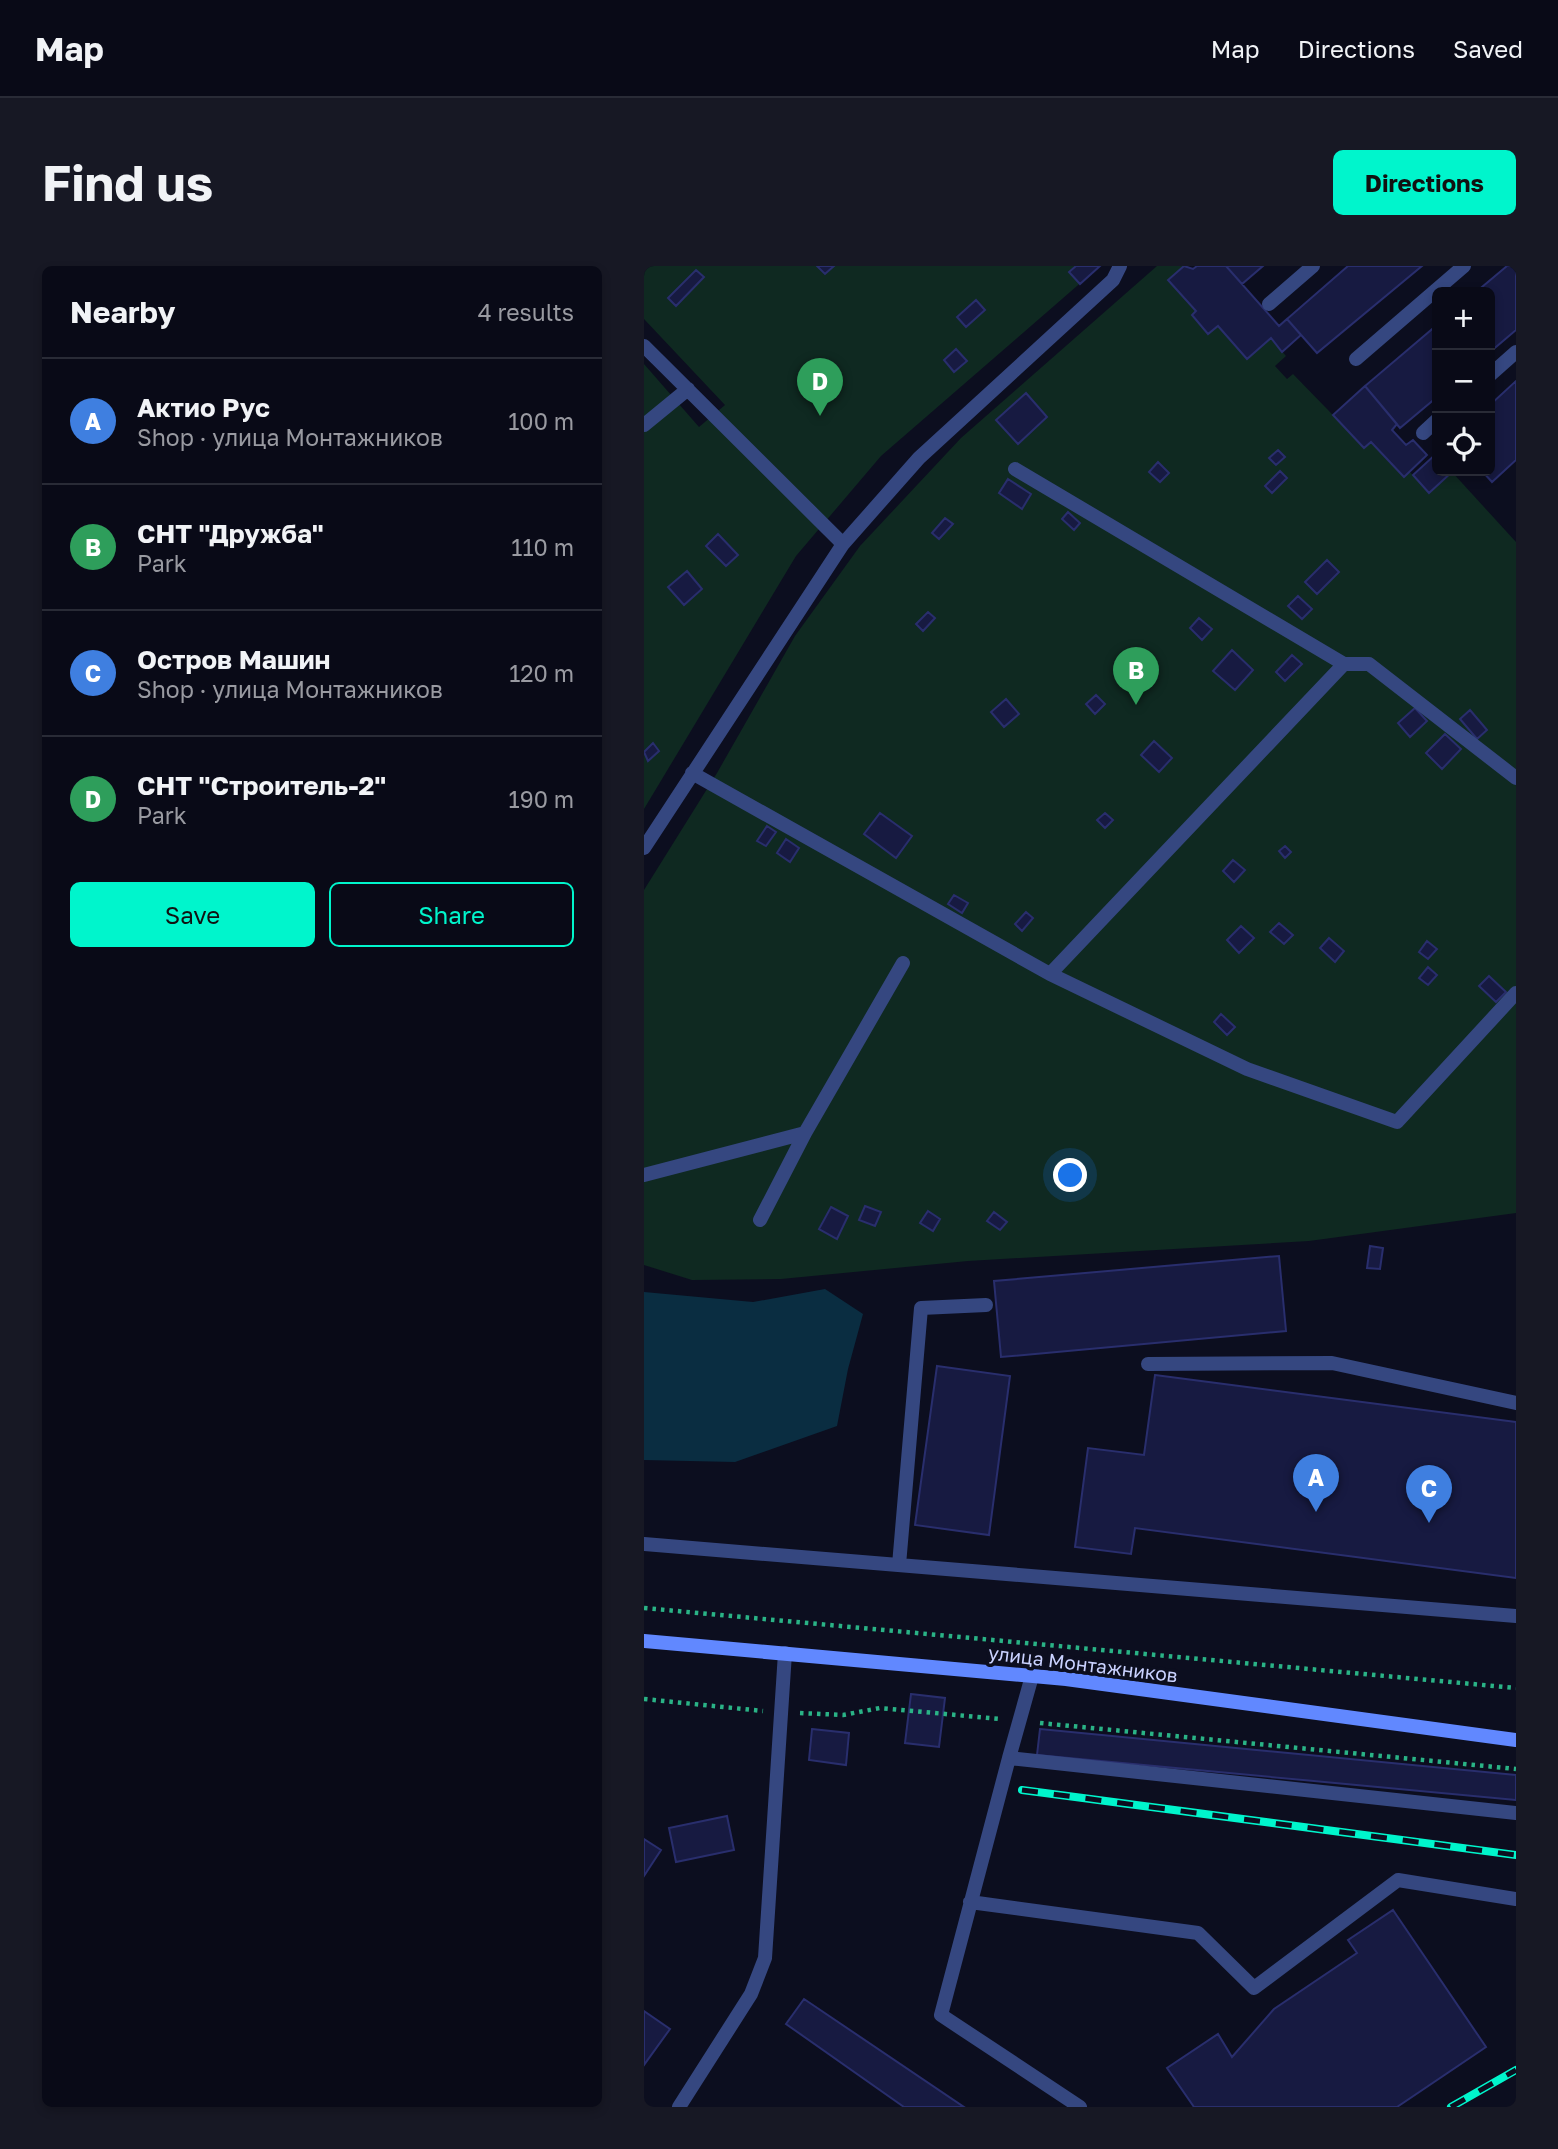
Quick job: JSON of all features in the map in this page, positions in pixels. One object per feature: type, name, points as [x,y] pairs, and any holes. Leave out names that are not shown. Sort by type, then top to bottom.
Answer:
[{"type":"main road","name":"улица Монтажников","points":[[644,1641],[1032,1676],[1516,1741]]},
{"type":"lane","points":[[644,848],[843,544],[919,458],[1113,280],[1120,266]]},
{"type":"lane","points":[[1269,304],[1313,266]]},
{"type":"lane","points":[[1356,359],[1464,266]]},
{"type":"lane","points":[[644,346],[843,544]]},
{"type":"lane","points":[[1495,371],[1516,352]]},
{"type":"lane","points":[[644,425],[688,389]]},
{"type":"lane","points":[[1423,433],[1432,425]]},
{"type":"lane","points":[[1015,469],[1344,664],[1369,664],[1516,778]]},
{"type":"lane","points":[[1050,974],[1344,664]]},
{"type":"lane","points":[[692,773],[1050,974],[1247,1069],[1397,1122],[1516,993]]},
{"type":"lane","points":[[760,1220],[805,1133],[903,963]]},
{"type":"lane","points":[[644,1175],[805,1133]]},
{"type":"lane","points":[[899,1565],[921,1308],[986,1305]]},
{"type":"lane","points":[[1149,1364],[1332,1363],[1516,1403]]},
{"type":"lane","points":[[644,1544],[1516,1616]]},
{"type":"lane","points":[[680,2107],[751,1994],[765,1958],[785,1653]]},
{"type":"lane","points":[[1032,1676],[941,2015],[1080,2107]]},
{"type":"lane","points":[[1009,1758],[1516,1813]]},
{"type":"lane","points":[[970,1902],[1198,1933],[1254,1988],[1398,1880],[1516,1899]]},
{"type":"path","points":[[644,1608],[1516,1688]]},
{"type":"path","points":[[644,1699],[776,1712]]},
{"type":"path","points":[[789,1712],[843,1715],[880,1708],[1516,1769]]},
{"type":"green space","points":[[644,266],[1100,266],[881,456],[796,556],[644,809],[644,364],[699,427],[725,405],[644,319]]},
{"type":"green space","points":[[1157,266],[1184,266],[1196,311],[1192,316],[1208,334],[1218,326],[1271,338],[1286,356],[1275,366],[1287,379],[1293,374],[1364,447],[1371,442],[1404,476],[1409,471],[1429,493],[1448,476],[1456,476],[1516,542],[1516,1213],[1309,1241],[968,1261],[781,1279],[692,1280],[644,1265],[644,890],[717,773],[795,636],[860,546],[961,438]]},
{"type":"water","points":[[825,1289],[863,1314],[848,1369],[837,1426],[735,1462],[644,1460],[644,1292],[753,1302]]},
{"type":"building","points":[[817,266],[834,266],[825,274]]},
{"type":"building","points":[[1076,266],[1100,266],[1080,284],[1069,272]]},
{"type":"building","points":[[1184,266],[1193,269],[1197,266],[1226,266],[1279,326],[1287,319],[1301,335],[1282,352],[1271,338],[1247,359],[1218,326],[1208,334],[1192,315],[1196,311],[1168,280]]},
{"type":"building","points":[[1226,266],[1263,266],[1242,284]]},
{"type":"building","points":[[1348,266],[1422,266],[1317,353],[1287,319]]},
{"type":"building","points":[[1507,266],[1516,266],[1516,330],[1495,348],[1495,287],[1482,287]]},
{"type":"building","points":[[696,270],[704,277],[676,306],[668,298]]},
{"type":"building","points":[[976,300],[985,310],[966,327],[957,317]]},
{"type":"building","points":[[1432,329],[1432,401],[1400,428],[1365,386]]},
{"type":"building","points":[[956,349],[967,361],[954,372],[944,360]]},
{"type":"building","points":[[1516,381],[1516,460],[1492,482],[1487,476],[1495,476],[1495,400]]},
{"type":"building","points":[[1365,386],[1397,424],[1392,430],[1406,445],[1413,440],[1427,455],[1404,477],[1371,442],[1364,448],[1333,415]]},
{"type":"building","points":[[1026,393],[1047,417],[1018,444],[996,420]]},
{"type":"building","points":[[1278,450],[1285,457],[1276,465],[1269,458]]},
{"type":"building","points":[[1432,458],[1432,476],[1448,476],[1429,493],[1413,475]]},
{"type":"building","points":[[1158,462],[1169,473],[1160,482],[1149,472]]},
{"type":"building","points":[[1280,471],[1287,478],[1272,493],[1265,486]]},
{"type":"building","points":[[1008,479],[1031,494],[1022,509],[999,493]]},
{"type":"building","points":[[1068,512],[1080,523],[1074,530],[1062,519]]},
{"type":"building","points":[[945,518],[953,524],[939,539],[932,533]]},
{"type":"building","points":[[718,534],[738,555],[726,566],[706,546]]},
{"type":"building","points":[[1327,560],[1339,572],[1317,594],[1305,582]]},
{"type":"building","points":[[687,571],[702,589],[684,605],[668,587]]},
{"type":"building","points":[[1298,596],[1312,609],[1302,619],[1288,606]]},
{"type":"building","points":[[928,612],[935,618],[923,631],[916,624]]},
{"type":"building","points":[[1199,618],[1212,629],[1202,640],[1190,628]]},
{"type":"building","points":[[1232,650],[1253,670],[1235,690],[1213,671]]},
{"type":"building","points":[[1292,655],[1302,664],[1285,681],[1276,672]]},
{"type":"building","points":[[1096,695],[1105,704],[1095,714],[1086,704]]},
{"type":"building","points":[[1006,699],[1019,714],[1004,727],[991,712]]},
{"type":"building","points":[[1415,708],[1427,721],[1410,737],[1398,723]]},
{"type":"building","points":[[1470,710],[1487,730],[1477,739],[1460,719]]},
{"type":"building","points":[[1445,734],[1461,749],[1442,769],[1426,753]]},
{"type":"building","points":[[1154,741],[1172,758],[1159,772],[1141,755]]},
{"type":"building","points":[[653,743],[659,751],[648,761],[644,752]]},
{"type":"building","points":[[880,813],[912,836],[896,858],[864,834]]},
{"type":"building","points":[[1105,813],[1113,820],[1105,828],[1097,820]]},
{"type":"building","points":[[767,826],[776,832],[766,846],[757,841]]},
{"type":"building","points":[[786,839],[799,848],[790,862],[777,853]]},
{"type":"building","points":[[1285,846],[1291,852],[1285,858],[1279,851]]},
{"type":"building","points":[[1233,860],[1245,870],[1234,882],[1223,871]]},
{"type":"building","points":[[954,895],[968,903],[962,913],[948,904]]},
{"type":"building","points":[[1026,912],[1033,918],[1022,931],[1015,924]]},
{"type":"building","points":[[1279,923],[1293,935],[1284,944],[1270,932]]},
{"type":"building","points":[[1241,926],[1254,938],[1239,953],[1227,940]]},
{"type":"building","points":[[1329,938],[1344,951],[1335,962],[1320,948]]},
{"type":"building","points":[[1427,941],[1437,949],[1428,959],[1419,952]]},
{"type":"building","points":[[1428,967],[1437,975],[1428,985],[1419,978]]},
{"type":"building","points":[[1489,976],[1506,992],[1496,1002],[1479,986]]},
{"type":"building","points":[[1221,1014],[1235,1027],[1227,1035],[1214,1022]]},
{"type":"building","points":[[865,1206],[881,1212],[875,1226],[859,1220]]},
{"type":"building","points":[[831,1207],[848,1216],[837,1239],[819,1229]]},
{"type":"building","points":[[928,1211],[940,1219],[933,1231],[920,1223]]},
{"type":"building","points":[[994,1212],[1007,1222],[1000,1230],[987,1221]]},
{"type":"building","points":[[1370,1246],[1383,1248],[1380,1269],[1367,1268]]},
{"type":"building","points":[[1279,1256],[1286,1331],[1001,1357],[994,1281]]},
{"type":"building","points":[[937,1366],[1010,1376],[989,1535],[915,1525]]},
{"type":"building","points":[[1155,1375],[1516,1422],[1516,1578],[1135,1528],[1131,1554],[1075,1547],[1088,1448],[1144,1455]]},
{"type":"building","points":[[911,1694],[945,1698],[939,1747],[905,1743]]},
{"type":"building","points":[[812,1729],[849,1733],[846,1765],[809,1760]]},
{"type":"building","points":[[1040,1729],[1516,1775],[1516,1800],[1037,1755]]},
{"type":"building","points":[[727,1816],[734,1850],[676,1862],[669,1828]]},
{"type":"building","points":[[644,1839],[661,1850],[644,1876]]},
{"type":"building","points":[[1393,1910],[1486,2047],[1397,2107],[1194,2107],[1167,2068],[1218,2034],[1232,2057],[1274,2009],[1357,1953],[1348,1940]]},
{"type":"building","points":[[804,1999],[964,2107],[904,2107],[786,2024]]},
{"type":"building","points":[[644,2011],[670,2029],[644,2065]]},
{"type":"railway","points":[[1022,1790],[1516,1855]]},
{"type":"railway","points":[[1451,2107],[1516,2070]]},
{"type":"place","name":"СНТ \"Строитель-2\"","points":[[820,416]]},
{"type":"place","name":"СНТ \"Дружба\"","points":[[1136,705]]},
{"type":"place","name":"Актио Рус","points":[[1316,1512]]},
{"type":"place","name":"Остров Машин","points":[[1429,1523]]}]
